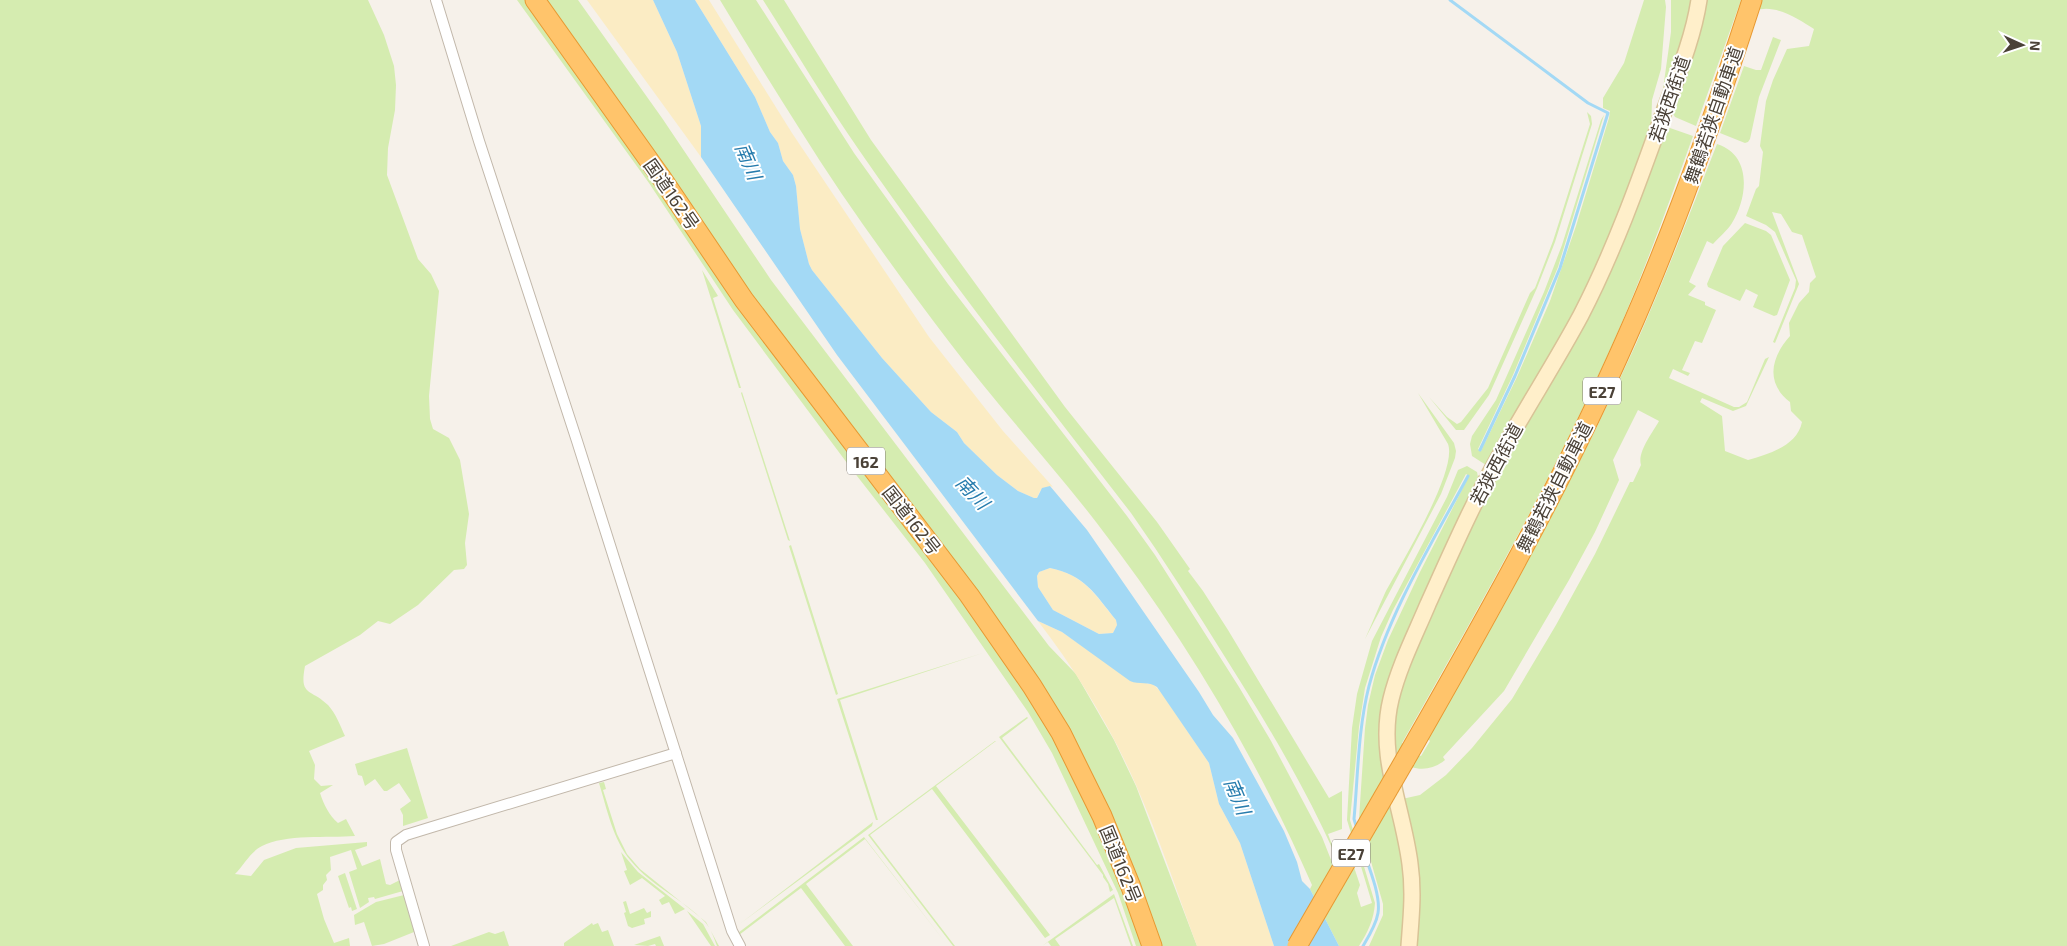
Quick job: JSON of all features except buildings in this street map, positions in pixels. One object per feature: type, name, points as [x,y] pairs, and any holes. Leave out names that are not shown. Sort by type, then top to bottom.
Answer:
[{"type":"highway","name":"国道162号","points":[[535,0],[663,180],[750,308],[969,595],[1032,686],[1061,733],[1098,808],[1131,887],[1152,946]]},
{"type":"highway","name":"舞鶴若狭自動車道","points":[[1297,946],[1405,760],[1538,521],[1576,447],[1651,281],[1685,194],[1752,0]]},
{"type":"street","points":[[436,0],[479,141],[574,432],[732,931],[740,946]]},
{"type":"street","name":"若狭西街道","points":[[1408,946],[1412,894],[1410,864],[1387,756],[1388,712],[1395,683],[1485,482],[1567,341],[1608,259],[1630,205],[1687,46],[1699,0]]},
{"type":"street","points":[[424,946],[396,850],[396,842],[406,835],[676,753]]},
{"type":"green space","points":[[0,0],[368,0],[384,35],[394,66],[396,85],[395,110],[388,148],[387,175],[418,259],[431,274],[439,291],[429,396],[430,419],[433,429],[449,438],[460,460],[469,514],[465,543],[467,565],[464,569],[454,570],[418,605],[390,624],[378,621],[360,635],[305,666],[305,687],[328,705],[336,716],[345,736],[309,751],[315,765],[314,779],[321,786],[333,785],[320,793],[323,802],[329,813],[338,823],[346,819],[355,836],[307,837],[271,842],[254,852],[235,874],[251,876],[264,860],[296,848],[367,842],[367,846],[355,850],[362,866],[380,859],[386,884],[390,885],[400,880],[403,891],[375,899],[374,897],[368,898],[369,902],[360,908],[349,872],[357,869],[351,850],[330,857],[331,870],[326,875],[327,880],[323,885],[323,890],[317,894],[324,919],[334,943],[349,938],[350,946],[0,946]]},
{"type":"green space","points":[[517,0],[529,0],[965,598],[1071,764],[1148,946],[1136,946],[1118,893],[1052,753],[1028,712],[925,563],[850,467],[733,310],[649,183]]},
{"type":"green space","points":[[541,0],[578,0],[662,118],[771,280],[1049,646],[1076,674],[1114,740],[1136,786],[1197,946],[1158,946],[1094,788]]},
{"type":"green space","points":[[720,0],[756,0],[854,153],[948,284],[1155,555],[1271,741],[1322,837],[1339,880],[1346,877],[1335,850],[1347,846],[1360,885],[1357,893],[1361,907],[1372,903],[1347,820],[1352,728],[1357,694],[1372,641],[1447,497],[1458,470],[1467,466],[1477,472],[1479,482],[1380,741],[1387,791],[1403,856],[1405,873],[1406,900],[1403,946],[1369,946],[1383,915],[1383,904],[1359,819],[1368,705],[1375,675],[1388,640],[1469,476],[1466,474],[1393,610],[1381,637],[1365,688],[1359,727],[1350,820],[1375,903],[1370,925],[1359,946],[1339,946],[1310,889],[1312,885],[1267,789],[1215,697],[1158,607],[1096,522],[968,366],[872,237],[817,156]]},
{"type":"green space","points":[[763,0],[784,0],[871,140],[1065,407],[1157,522],[1190,569],[1188,571],[1228,630],[1329,798],[1342,791],[1342,829],[1328,834],[1334,850],[1296,776],[1240,680],[1131,513],[993,334],[892,197],[834,113]]},
{"type":"green space","points":[[1644,0],[1665,0],[1666,7],[1661,69],[1652,100],[1651,133],[1630,190],[1575,313],[1486,465],[1472,456],[1470,444],[1472,436],[1496,400],[1544,292],[1562,245],[1604,115],[1558,267],[1513,375],[1478,449],[1481,451],[1517,377],[1550,301],[1576,226],[1609,118],[1610,111],[1603,108],[1603,98],[1624,63]]},
{"type":"green space","points":[[1671,0],[1693,0],[1686,30],[1665,92],[1663,89],[1671,32]]},
{"type":"green space","points":[[1704,0],[1741,0],[1696,126],[1675,117],[1672,112]]},
{"type":"green space","points":[[1759,0],[2067,0],[2067,946],[1415,946],[1402,799],[1420,795],[1446,775],[1472,748],[1512,699],[1595,554],[1630,482],[1633,482],[1641,465],[1640,460],[1643,448],[1659,421],[1638,410],[1613,460],[1619,480],[1595,532],[1504,691],[1443,757],[1445,760],[1429,768],[1411,767],[1418,755],[1421,756],[1430,741],[1428,739],[1510,593],[1588,445],[1647,319],[1717,144],[1728,149],[1736,157],[1744,178],[1744,189],[1732,223],[1713,244],[1707,241],[1689,282],[1696,286],[1688,295],[1705,302],[1705,305],[1716,310],[1702,343],[1695,341],[1682,370],[1690,373],[1688,376],[1673,369],[1669,378],[1734,407],[1739,407],[1747,402],[1765,359],[1769,357],[1746,406],[1733,411],[1702,398],[1700,402],[1722,416],[1725,451],[1748,460],[1781,448],[1794,437],[1802,422],[1791,411],[1790,402],[1777,387],[1774,370],[1778,352],[1790,336],[1789,323],[1799,303],[1809,292],[1810,283],[1816,277],[1802,235],[1792,232],[1781,214],[1772,212],[1799,284],[1775,343],[1773,342],[1795,288],[1796,280],[1775,232],[1766,225],[1746,216],[1756,189],[1759,186],[1763,152],[1760,146],[1766,101],[1773,80],[1787,49],[1809,46],[1814,29],[1786,13],[1770,9],[1755,11]]},
{"type":"green space","points":[[1773,37],[1781,40],[1759,97],[1750,139],[1745,143],[1720,133],[1744,66],[1761,70]]},
{"type":"green space","points":[[1587,112],[1591,116],[1592,124],[1555,242],[1537,288],[1489,395],[1464,430],[1456,430],[1429,397],[1447,417],[1457,424],[1461,422],[1488,388],[1530,293],[1535,288],[1553,241],[1590,124]]},
{"type":"green space","points":[[1670,128],[1693,136],[1666,211],[1617,334],[1542,490],[1402,743],[1404,744],[1396,758],[1393,756],[1394,726],[1398,699],[1408,667],[1455,560],[1664,132]]},
{"type":"green space","points":[[1745,223],[1766,231],[1771,235],[1790,280],[1777,315],[1774,316],[1753,307],[1758,295],[1746,289],[1740,301],[1708,287],[1707,284],[1723,246]]},
{"type":"green space","points":[[702,270],[718,296],[713,298],[741,388],[739,388]]},
{"type":"green space","points":[[742,392],[790,541],[788,540]]},
{"type":"green space","points":[[1418,393],[1454,443],[1455,458],[1441,494],[1365,639],[1385,593],[1426,518],[1444,475],[1449,457],[1448,444]]},
{"type":"green space","points":[[791,545],[838,694],[836,695],[789,546]]},
{"type":"green space","points":[[983,653],[840,700],[878,820],[876,820],[837,699]]},
{"type":"green space","points":[[1027,717],[1002,738],[1097,865],[1099,864],[1113,890],[1110,892],[1103,875],[999,737]]},
{"type":"green space","points":[[995,741],[936,786],[1050,935],[1045,938],[932,789],[870,835],[955,946],[953,946],[868,835]]},
{"type":"green space","points":[[407,748],[428,818],[403,826],[403,815],[400,809],[411,801],[399,783],[387,791],[384,791],[375,779],[365,786],[362,776],[358,775],[355,764]]},
{"type":"green space","points":[[604,782],[606,789],[603,790],[617,834],[627,854],[640,869],[681,902],[648,878],[625,853],[611,824],[599,783]]},
{"type":"green space","points":[[873,822],[872,826],[741,923]]},
{"type":"green space","points":[[864,837],[948,946],[865,839],[806,884],[853,946],[845,946],[801,888],[739,935],[738,933]]},
{"type":"green space","points":[[621,852],[638,872],[685,909],[675,914],[669,902],[662,905],[659,900],[665,896],[642,878],[630,885],[624,871],[627,870]]},
{"type":"green space","points":[[345,873],[357,909],[352,911],[351,907],[349,908],[338,876]]},
{"type":"green space","points":[[1114,894],[1133,946],[1131,946],[1114,898],[1055,939],[1060,946],[1051,946],[1048,942],[1042,946]]},
{"type":"green space","points":[[404,895],[414,932],[384,944],[372,946],[364,922],[355,925],[354,915],[376,902]]},
{"type":"green space","points":[[626,901],[630,914],[644,908],[647,913],[651,911],[651,917],[644,919],[645,924],[632,928],[628,926],[623,902]]},
{"type":"green space","points":[[687,911],[703,924],[715,946],[711,946]]},
{"type":"green space","points":[[592,923],[593,925],[598,923],[602,932],[608,930],[614,946],[564,946],[564,943]]},
{"type":"green space","points":[[504,931],[509,946],[451,946],[489,932],[495,934]]},
{"type":"green space","points":[[660,936],[664,946],[656,946],[655,944],[648,946],[634,945]]},
{"type":"sand","points":[[587,0],[653,0],[677,52],[701,126],[701,157]]},
{"type":"sand","points":[[695,0],[709,0],[792,133],[929,337],[1003,431],[1053,487],[1050,486],[1040,491],[1037,498],[1034,498],[1018,491],[997,475],[964,443],[957,432],[931,412],[882,358],[812,270],[800,229],[796,186],[793,175],[783,161],[778,143],[770,132],[755,97]]},
{"type":"sand","points":[[1050,568],[1062,571],[1081,581],[1095,594],[1116,620],[1117,625],[1113,633],[1099,634],[1053,610],[1038,587],[1037,576],[1039,572]]},
{"type":"sand","points":[[1038,621],[1062,632],[1085,648],[1148,684],[1153,684],[1161,692],[1209,763],[1219,804],[1240,843],[1274,946],[1197,946],[1168,865],[1126,763],[1092,700]]},
{"type":"water","name":"南川","points":[[653,0],[695,0],[755,97],[770,132],[778,143],[783,161],[793,175],[796,186],[800,229],[812,270],[882,358],[931,412],[957,432],[964,443],[997,475],[1018,491],[1034,498],[1037,498],[1042,488],[1050,486],[1087,530],[1213,715],[1233,738],[1284,831],[1297,862],[1302,881],[1310,889],[1339,946],[1274,946],[1240,843],[1219,804],[1209,763],[1157,687],[1151,684],[1130,681],[1062,632],[1038,621],[837,355],[701,157],[701,126],[677,52]],"holes":[[[1050,568],[1062,571],[1081,581],[1102,602],[1116,620],[1117,625],[1113,633],[1099,634],[1053,610],[1038,587],[1037,576],[1039,572]]]},
{"type":"waterway","points":[[1450,0],[1588,103],[1608,113],[1560,268],[1515,376],[1480,450]]},
{"type":"waterway","points":[[1357,829],[1354,819],[1360,735],[1369,686],[1388,631],[1412,578],[1468,476]]},
{"type":"waterway","points":[[1362,847],[1378,898],[1376,922],[1363,946]]}]
